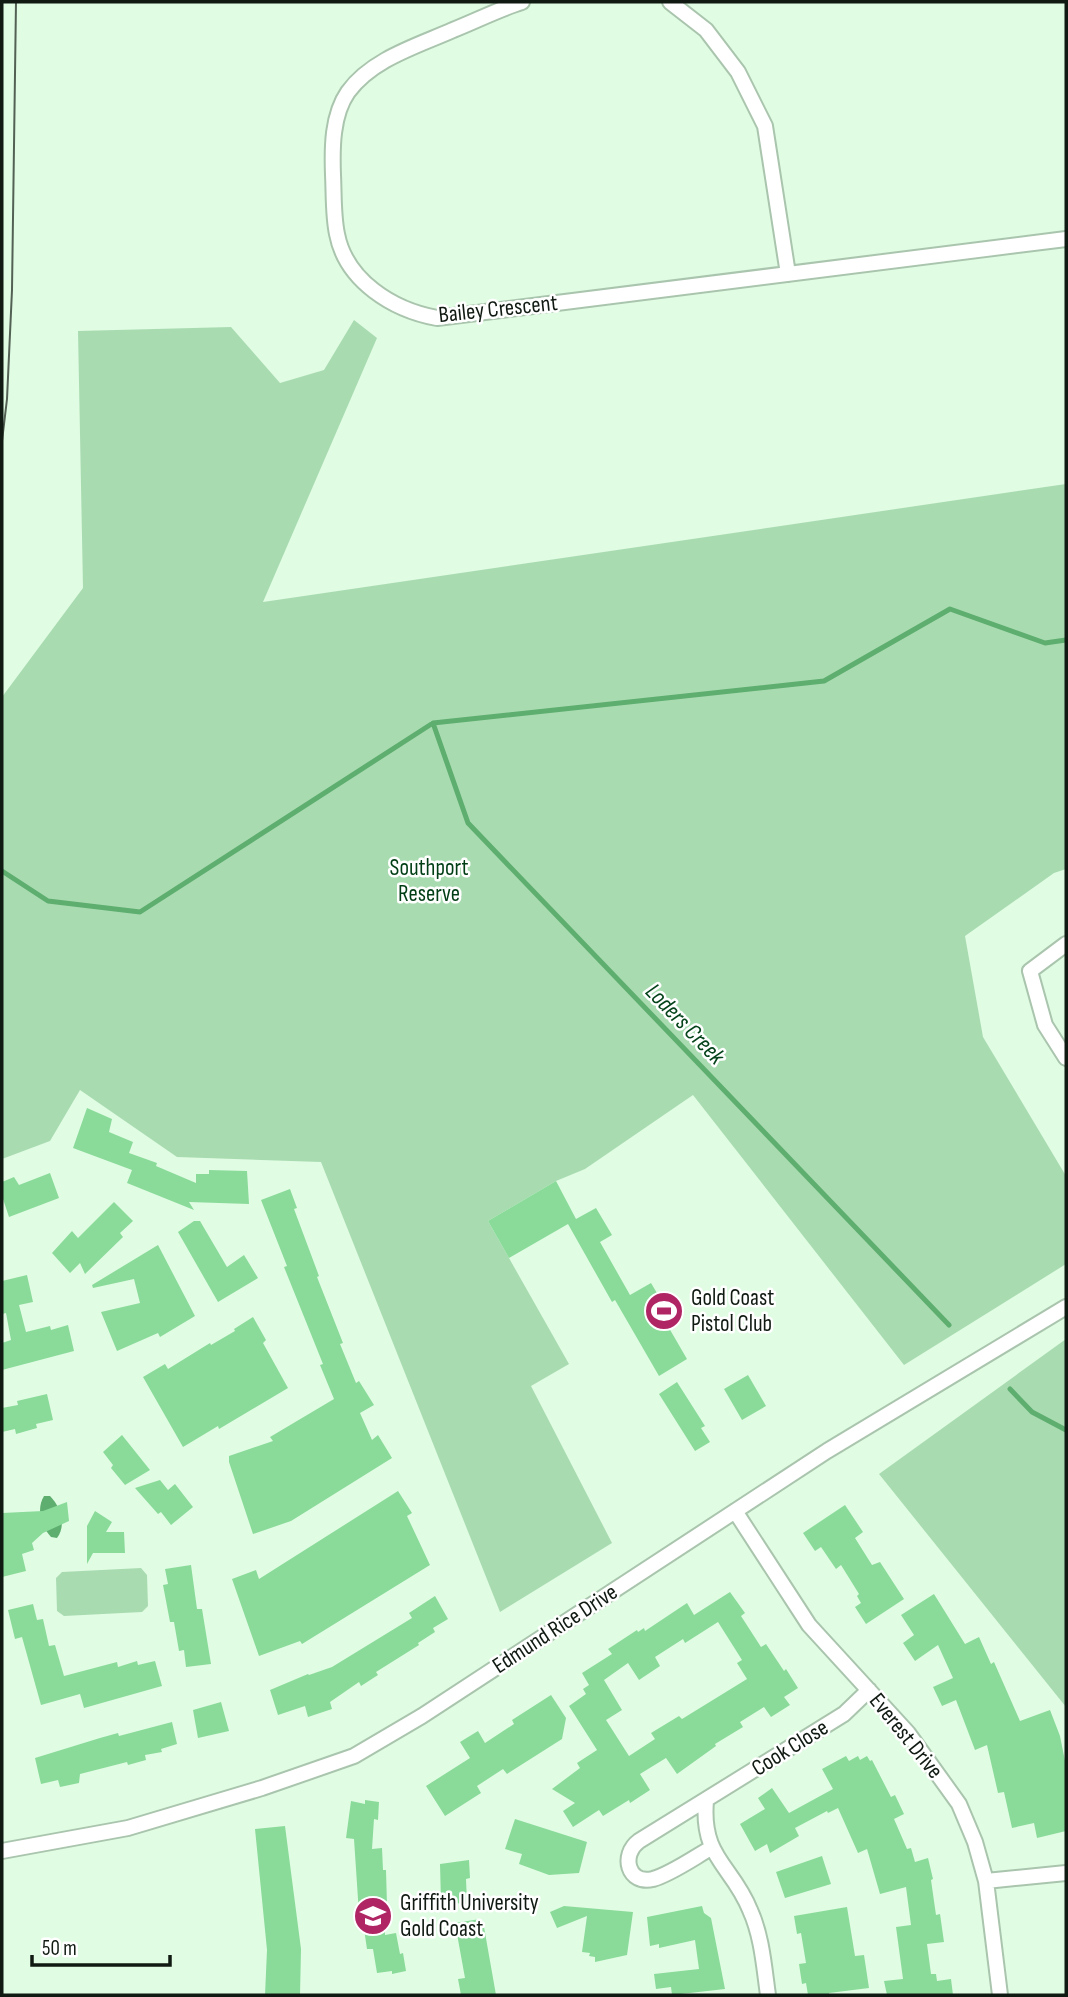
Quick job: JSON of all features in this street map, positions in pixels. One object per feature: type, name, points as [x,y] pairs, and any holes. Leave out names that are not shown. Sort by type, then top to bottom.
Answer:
[{"type":"street","name":"Bailey Crescent","points":[[522,2],[391,58],[364,75],[347,93],[332,138],[337,234],[352,267],[367,285],[380,297],[415,314],[437,318],[1066,239]]},
{"type":"street","points":[[670,2],[706,30],[738,72],[765,126],[788,274]]},
{"type":"street","points":[[1066,944],[1030,971],[1045,1025],[1066,1058]]},
{"type":"street","name":"Edmund Rice Drive","points":[[2,1851],[128,1828],[262,1788],[354,1756],[422,1716],[827,1451],[1066,1307]]},
{"type":"street","name":"Everest Drive","points":[[735,1511],[809,1625],[908,1733],[959,1804],[975,1842],[986,1881],[1000,1995]]},
{"type":"street","name":"Cook Close","points":[[711,1848],[652,1879],[637,1877],[628,1863],[630,1850],[634,1845],[844,1714],[869,1690]]},
{"type":"street","points":[[706,1801],[706,1834],[711,1848],[750,1907],[759,1938],[768,1995]]},
{"type":"street","points":[[986,1881],[1066,1873]]},
{"type":"green space","name":"Southport Reserve","points":[[354,320],[377,338],[263,602],[1066,484],[1066,869],[1054,873],[965,936],[983,1037],[1066,1176],[1066,1264],[904,1365],[693,1095],[585,1169],[556,1181],[488,1221],[569,1364],[531,1386],[612,1543],[500,1612],[321,1162],[177,1157],[80,1090],[50,1141],[2,1159],[2,697],[83,588],[78,331],[231,327],[280,383],[324,370]]},
{"type":"green space","points":[[1066,1339],[1066,1707],[879,1474]]},
{"type":"green space","points":[[141,1568],[147,1575],[148,1606],[142,1612],[64,1616],[57,1611],[56,1578],[62,1572]]},
{"type":"shaded area","points":[[44,1496],[50,1496],[54,1500],[61,1516],[62,1527],[57,1538],[51,1537],[42,1523],[40,1506]]},
{"type":"building","points":[[87,1108],[112,1119],[109,1132],[133,1142],[129,1153],[157,1163],[156,1166],[196,1183],[196,1174],[209,1174],[209,1170],[247,1171],[249,1204],[189,1202],[194,1210],[127,1183],[132,1170],[73,1148]]},
{"type":"building","points":[[50,1173],[59,1198],[9,1217],[2,1196],[2,1182],[14,1177],[19,1185]]},
{"type":"building","points":[[556,1181],[576,1219],[596,1208],[612,1235],[600,1242],[630,1295],[651,1283],[676,1325],[669,1328],[687,1359],[659,1376],[615,1300],[612,1302],[568,1224],[509,1258],[488,1221]]},
{"type":"building","points":[[290,1189],[297,1208],[294,1209],[319,1276],[317,1277],[343,1343],[340,1344],[356,1383],[359,1381],[374,1405],[360,1413],[372,1440],[378,1435],[392,1458],[291,1521],[253,1534],[229,1456],[273,1441],[270,1437],[334,1399],[261,1200]]},
{"type":"building","points":[[114,1202],[133,1221],[120,1233],[123,1237],[85,1274],[80,1263],[70,1273],[52,1253],[72,1231],[78,1238]]},
{"type":"building","points":[[194,1221],[200,1221],[227,1267],[244,1255],[258,1278],[218,1302],[178,1232]]},
{"type":"building","points":[[158,1245],[195,1316],[160,1337],[158,1333],[117,1351],[101,1312],[140,1303],[134,1279],[93,1288],[92,1285]]},
{"type":"building","points":[[27,1275],[33,1302],[19,1305],[26,1332],[50,1326],[51,1330],[68,1325],[74,1351],[2,1370],[2,1343],[11,1340],[6,1313],[2,1314],[2,1281]]},
{"type":"building","points":[[253,1317],[266,1340],[263,1343],[288,1388],[183,1447],[143,1377],[165,1364],[168,1369],[235,1331],[234,1329]]},
{"type":"building","points":[[748,1375],[766,1406],[742,1420],[724,1389]]},
{"type":"building","points":[[677,1382],[705,1426],[701,1428],[710,1442],[695,1451],[659,1394]]},
{"type":"building","points":[[47,1394],[53,1420],[36,1424],[37,1428],[16,1434],[15,1429],[2,1432],[2,1408],[18,1405],[17,1401]]},
{"type":"building","points":[[122,1435],[150,1470],[125,1485],[111,1468],[113,1465],[103,1452]]},
{"type":"building","points":[[160,1480],[168,1490],[175,1484],[193,1507],[171,1525],[135,1488]]},
{"type":"building","points":[[398,1491],[412,1513],[407,1516],[430,1565],[302,1644],[300,1641],[259,1656],[232,1579],[256,1570],[259,1579]]},
{"type":"building","points":[[67,1502],[69,1521],[43,1533],[32,1543],[34,1550],[22,1554],[26,1571],[2,1577],[2,1513],[43,1511]]},
{"type":"building","points":[[845,1505],[863,1532],[855,1538],[872,1565],[880,1562],[904,1599],[866,1624],[855,1607],[861,1603],[857,1596],[859,1594],[841,1565],[836,1569],[821,1547],[815,1551],[803,1533]]},
{"type":"building","points":[[95,1511],[112,1522],[106,1532],[124,1532],[125,1553],[93,1553],[87,1564],[87,1526]]},
{"type":"building","points":[[191,1565],[197,1609],[202,1609],[211,1664],[186,1667],[184,1650],[179,1651],[174,1622],[170,1622],[163,1585],[168,1584],[165,1569]]},
{"type":"building","points":[[730,1592],[745,1613],[741,1616],[761,1647],[766,1644],[798,1688],[784,1697],[790,1705],[771,1717],[764,1707],[740,1722],[743,1727],[715,1744],[716,1746],[677,1774],[666,1758],[640,1774],[650,1790],[603,1816],[599,1810],[573,1827],[563,1811],[575,1803],[552,1789],[580,1768],[577,1763],[597,1750],[569,1706],[586,1694],[583,1689],[589,1685],[582,1673],[612,1654],[608,1649],[637,1630],[638,1632],[644,1628],[645,1631],[687,1603],[694,1615]],"holes":[[[718,1622],[742,1660],[737,1663],[747,1679],[682,1719],[679,1716],[651,1733],[655,1739],[629,1756],[606,1720],[622,1710],[604,1680],[628,1663],[639,1680],[660,1666],[655,1657],[683,1639],[685,1643]]]},
{"type":"building","points":[[934,1594],[965,1644],[979,1637],[991,1664],[994,1662],[1020,1721],[1050,1710],[1060,1736],[1066,1766],[1066,1831],[1037,1838],[1034,1823],[1012,1828],[1004,1792],[998,1793],[987,1745],[975,1750],[956,1700],[942,1706],[933,1687],[953,1678],[938,1645],[915,1661],[903,1643],[914,1635],[901,1615]]},
{"type":"building","points":[[435,1596],[448,1619],[433,1628],[435,1632],[418,1643],[419,1645],[376,1672],[378,1675],[361,1686],[359,1682],[330,1702],[332,1709],[308,1717],[305,1706],[278,1715],[270,1690],[332,1667],[412,1618],[409,1613]]},
{"type":"building","points":[[33,1604],[37,1620],[43,1619],[49,1646],[55,1645],[64,1676],[117,1662],[118,1667],[137,1661],[138,1665],[155,1661],[162,1686],[84,1708],[80,1694],[41,1705],[22,1637],[15,1639],[8,1610]]},
{"type":"building","points":[[551,1695],[566,1718],[562,1739],[507,1774],[503,1769],[477,1786],[481,1793],[445,1816],[426,1786],[470,1758],[460,1742],[478,1731],[485,1743],[514,1724],[512,1720]]},
{"type":"building","points":[[221,1702],[229,1731],[198,1738],[193,1710]]},
{"type":"building","points":[[172,1722],[177,1744],[161,1749],[162,1752],[145,1755],[146,1760],[80,1774],[79,1783],[60,1787],[58,1780],[41,1784],[35,1758],[118,1733],[119,1736]]},
{"type":"building","points":[[846,1756],[849,1761],[858,1756],[860,1760],[867,1756],[872,1760],[891,1797],[895,1795],[904,1814],[894,1819],[907,1849],[911,1848],[915,1862],[928,1858],[936,1915],[940,1914],[944,1942],[927,1944],[931,1974],[936,1974],[937,1981],[951,1979],[953,1995],[887,1995],[884,1981],[903,1979],[896,1927],[911,1925],[906,1887],[880,1894],[867,1849],[858,1853],[838,1808],[795,1828],[799,1836],[770,1853],[767,1844],[755,1851],[740,1824],[765,1809],[758,1798],[772,1788],[789,1813],[833,1789],[822,1769]]},
{"type":"building","points":[[365,1800],[379,1802],[378,1820],[374,1819],[372,1849],[382,1848],[383,1870],[386,1870],[385,1935],[396,1933],[406,1971],[392,1974],[392,1971],[377,1973],[373,1949],[367,1949],[364,1929],[360,1929],[354,1839],[346,1838],[351,1801],[365,1804]]},
{"type":"building","points":[[515,1819],[587,1842],[579,1873],[549,1875],[519,1864],[522,1854],[505,1849]]},
{"type":"building","points":[[285,1826],[301,1949],[300,1995],[265,1995],[267,1950],[255,1829]]},
{"type":"building","points":[[822,1856],[831,1884],[785,1898],[776,1872]]},
{"type":"building","points":[[469,1860],[470,1878],[466,1879],[467,1904],[441,1902],[440,1864]]},
{"type":"building","points":[[564,1906],[633,1912],[627,1955],[595,1962],[595,1957],[589,1956],[590,1953],[582,1952],[587,1916],[557,1928],[550,1912]]},
{"type":"building","points":[[702,1906],[704,1913],[711,1918],[725,1989],[672,1995],[671,1987],[656,1989],[654,1974],[699,1969],[695,1940],[659,1948],[659,1944],[650,1946],[647,1917]]},
{"type":"building","points":[[847,1907],[855,1956],[864,1955],[869,1988],[829,1995],[808,1995],[806,1983],[802,1984],[799,1964],[806,1963],[801,1933],[797,1934],[794,1916]]},
{"type":"building","points":[[480,1919],[481,1927],[484,1927],[496,1995],[461,1995],[458,1979],[465,1978],[455,1923]]},
{"type":"waterway","name":"Loders Creek","points":[[2,871],[48,901],[140,912],[433,723],[824,681],[950,609],[1045,643],[1066,640]]},
{"type":"waterway","name":"Loders Creek","points":[[433,723],[468,823],[949,1325]]},
{"type":"waterway","name":"Loders Creek","points":[[1010,1389],[1032,1412],[1066,1430]]},
{"type":"tram line","points":[[2,441],[7,399],[12,290],[16,2]]},
{"type":"place","name":"Gold Coast Pistol Club","points":[[664,1311]]},
{"type":"place","name":"Griffith University Gold Coast","points":[[373,1916]]}]
